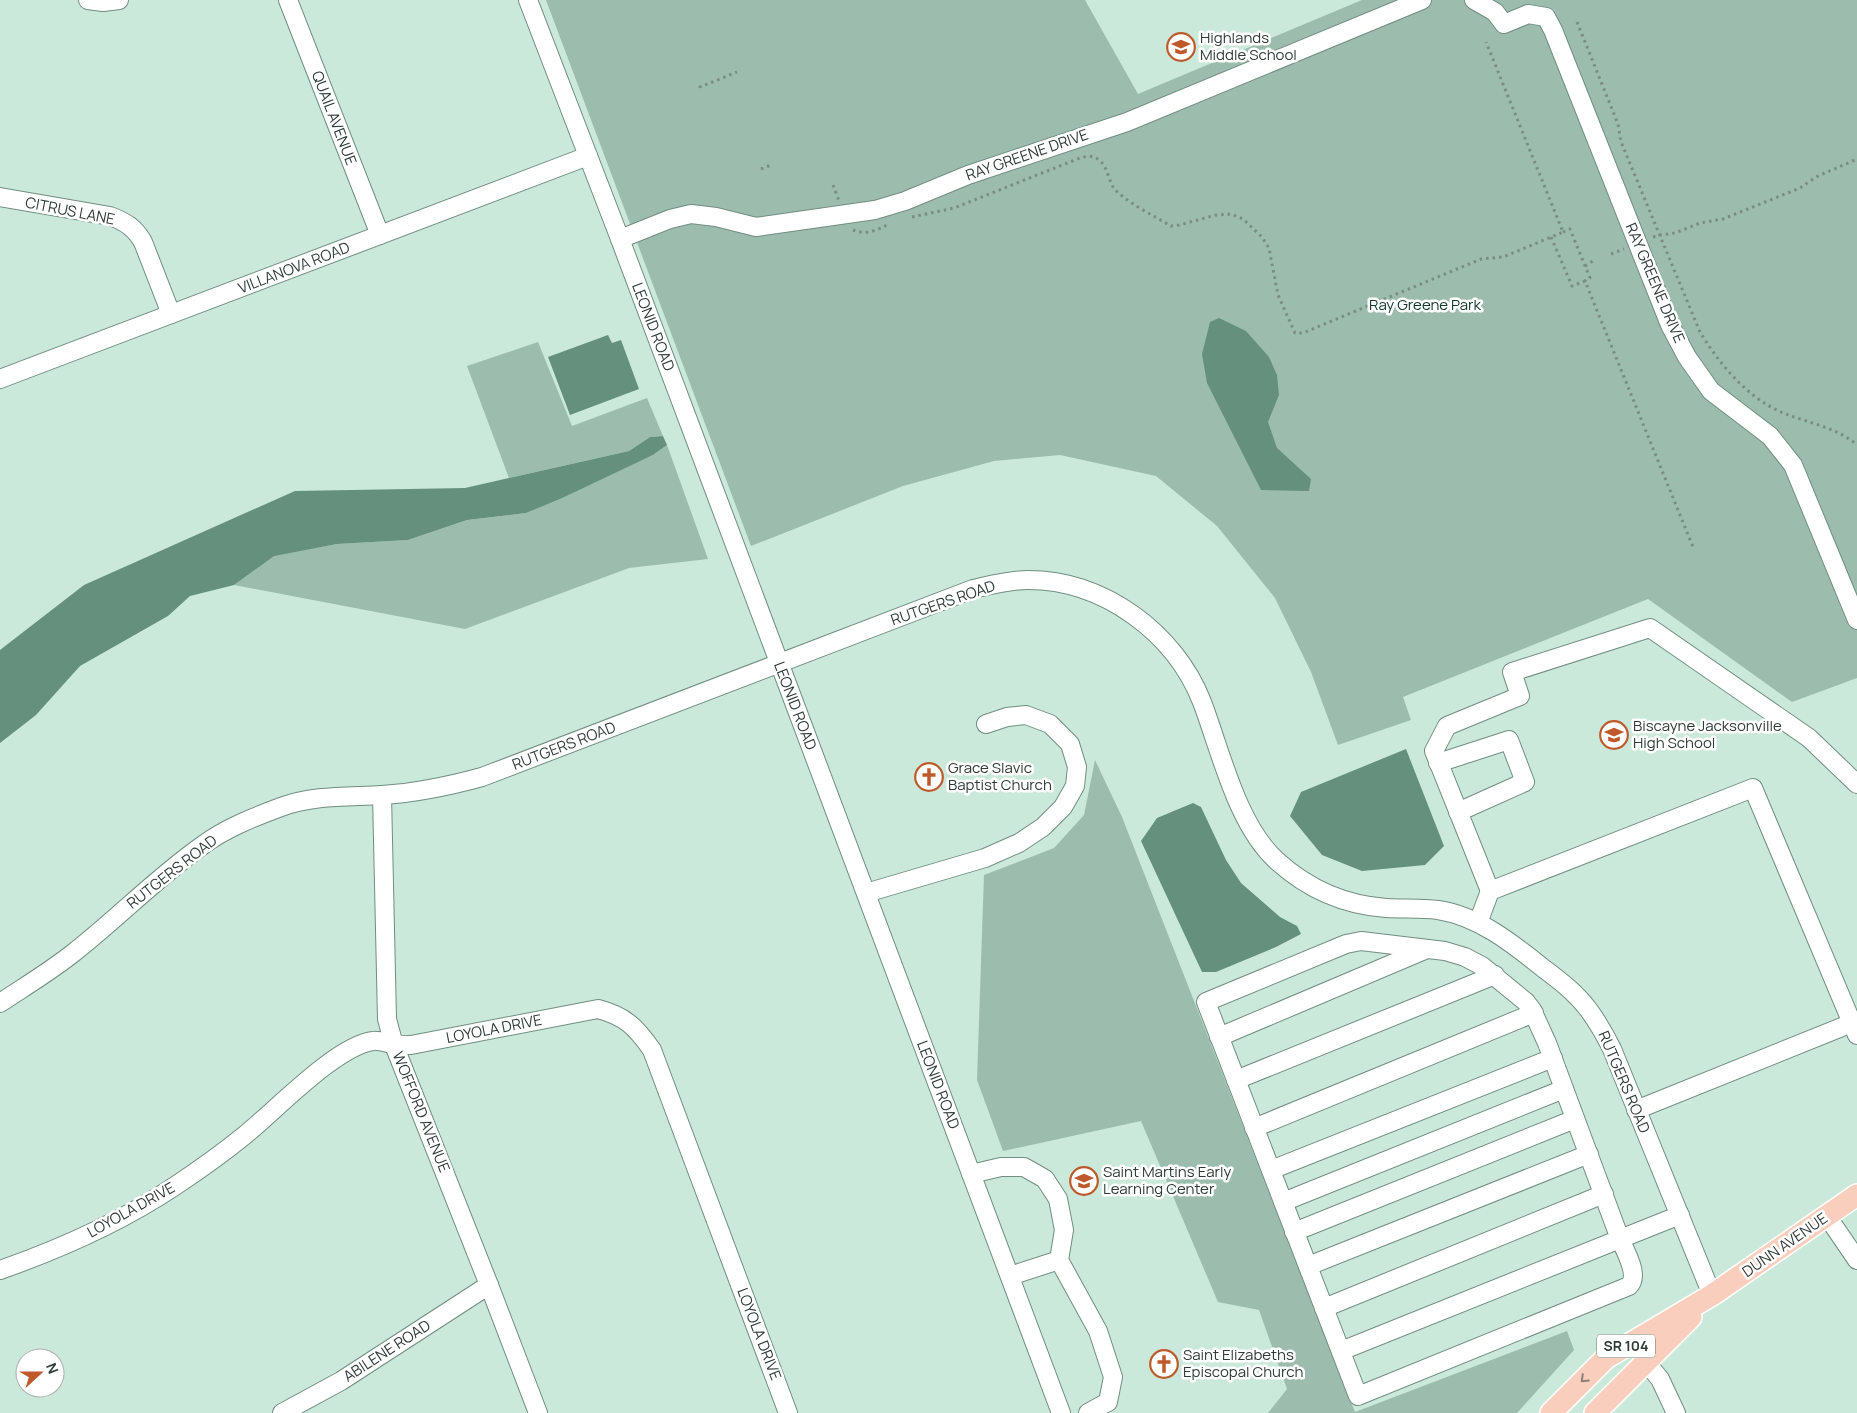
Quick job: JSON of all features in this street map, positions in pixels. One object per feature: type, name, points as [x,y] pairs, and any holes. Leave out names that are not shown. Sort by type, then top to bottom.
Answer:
[{"type":"main road","name":"DUNN AVENUE","points":[[1551,1413],[1606,1358],[1712,1295],[1857,1195]]},
{"type":"main road","name":"DUNN AVENUE","points":[[1595,1413],[1712,1295]]},
{"type":"street","points":[[88,0],[103,2],[119,0]]},
{"type":"street","name":"QUAIL AVENUE","points":[[288,0],[380,235]]},
{"type":"street","name":"LEONID ROAD","points":[[528,0],[620,239],[1061,1413]]},
{"type":"street","name":"RAY GREENE DRIVE","points":[[620,239],[670,219],[691,214],[756,227],[875,210],[905,201],[968,175],[1127,122],[1422,0]]},
{"type":"street","name":"RAY GREENE DRIVE","points":[[1474,0],[1494,12],[1504,24],[1528,14],[1546,17],[1553,30],[1670,325],[1687,357],[1710,391],[1770,436],[1793,465],[1857,620]]},
{"type":"street","name":"VILLANOVA ROAD","points":[[0,379],[588,156]]},
{"type":"street","name":"CITRUS LANE","points":[[0,197],[110,216],[126,223],[137,231],[143,242],[171,314]]},
{"type":"street","name":"RUTGERS ROAD","points":[[0,1002],[72,954],[203,844],[226,830],[283,806],[338,796],[382,795],[436,789],[482,777],[972,589],[1004,582],[1029,580],[1056,583],[1087,590],[1113,602],[1138,618],[1161,638],[1178,659],[1192,680],[1242,812],[1254,836],[1270,856],[1290,874],[1314,889],[1364,906],[1437,910],[1478,923],[1511,942],[1569,988],[1587,1008],[1601,1028],[1612,1049],[1712,1295]]},
{"type":"street","points":[[1478,923],[1490,891],[1434,751],[1447,726],[1520,696],[1512,672],[1650,628],[1809,738],[1857,784]]},
{"type":"street","points":[[866,893],[993,854],[1035,832],[1063,807],[1075,786],[1077,767],[1070,744],[1050,724],[1026,715],[1007,717],[986,724]]},
{"type":"street","points":[[1438,763],[1509,740],[1525,782],[1458,812]]},
{"type":"street","points":[[1490,891],[1753,788],[1854,1029],[1636,1110]]},
{"type":"street","name":"WOFFORD AVENUE","points":[[382,795],[385,1002],[387,1019],[394,1045],[490,1285],[538,1413]]},
{"type":"street","points":[[1351,942],[1381,942],[1428,949],[1445,951],[1482,966],[1519,995],[1534,1013],[1604,1194],[1633,1276],[1632,1283],[1629,1286],[1358,1396],[1206,1002],[1351,942]]},
{"type":"street","points":[[1219,1037],[1428,949]]},
{"type":"street","points":[[1236,1080],[1495,975]]},
{"type":"street","name":"LOYOLA DRIVE","points":[[0,1270],[35,1258],[85,1236],[174,1187],[246,1134],[332,1060],[350,1049],[374,1041],[394,1045],[411,1045],[598,1009],[616,1014],[630,1023],[652,1050],[788,1413]]},
{"type":"street","points":[[1254,1128],[1534,1013]]},
{"type":"street","points":[[1270,1170],[1553,1058]]},
{"type":"street","points":[[1283,1202],[1564,1089]]},
{"type":"street","points":[[1294,1232],[1575,1119]]},
{"type":"street","points":[[1308,1266],[1589,1154]]},
{"type":"street","points":[[971,1174],[1001,1167],[1024,1167],[1045,1179],[1058,1199],[1064,1230],[1059,1260],[1098,1331],[1113,1377],[1108,1402],[1088,1413]]},
{"type":"street","points":[[1324,1308],[1604,1194]]},
{"type":"street","points":[[1340,1351],[1680,1215]]},
{"type":"street","points":[[1827,1216],[1857,1260]]},
{"type":"street","points":[[1010,1276],[1059,1260]]},
{"type":"street","name":"ABILENE ROAD","points":[[282,1413],[341,1381],[490,1285]]},
{"type":"street","points":[[1646,1362],[1660,1379],[1676,1413]]},
{"type":"path","points":[[1578,22],[1618,124],[1622,142],[1700,332],[1717,358],[1749,391],[1784,414],[1848,437],[1857,445]]},
{"type":"path","points":[[1486,42],[1563,232]]},
{"type":"path","points":[[700,88],[737,72]]},
{"type":"path","points":[[906,218],[954,208],[1080,158],[1089,156],[1096,158],[1101,161],[1113,187],[1121,196],[1171,226],[1216,214],[1231,214],[1243,219],[1262,237],[1269,248],[1278,295],[1295,333],[1299,334],[1481,259],[1503,257],[1570,229],[1590,278],[1572,286],[1551,237]]},
{"type":"path","points":[[1645,240],[1660,235],[1675,234],[1700,223],[1723,219],[1800,188],[1816,176],[1857,159]]},
{"type":"path","points":[[761,169],[773,164]]},
{"type":"path","points":[[832,185],[841,206]]},
{"type":"path","points":[[849,223],[854,230],[869,233],[889,223]]},
{"type":"path","points":[[1611,254],[1628,247]]},
{"type":"path","points":[[1585,266],[1594,261]]},
{"type":"path","points":[[1585,281],[1693,547]]},
{"type":"green space","name":"Ray Greene Park","points":[[546,0],[1085,0],[1138,94],[1362,0],[1857,0],[1857,678],[1792,702],[1648,599],[1403,697],[1411,720],[1338,745],[1311,672],[1275,598],[1217,526],[1156,476],[1060,455],[994,461],[903,486],[751,546]]},
{"type":"green space","points":[[538,342],[572,426],[647,398],[663,436],[650,437],[629,451],[509,478],[467,366]]},
{"type":"green space","points":[[667,445],[708,559],[629,568],[465,629],[234,585],[274,555],[337,544],[408,540],[467,520],[526,513],[653,455]]},
{"type":"green space","points":[[1095,760],[1122,817],[1355,1412],[1567,1331],[1574,1350],[1517,1413],[1268,1413],[1287,1389],[1259,1310],[1218,1302],[1141,1121],[1003,1151],[977,1080],[984,875],[1054,848],[1084,815]]},
{"type":"shaded area","points":[[1219,318],[1246,331],[1269,357],[1277,375],[1279,395],[1268,422],[1277,448],[1311,479],[1309,491],[1261,490],[1207,383],[1202,354],[1210,322]]},
{"type":"shaded area","points":[[608,335],[612,343],[621,340],[639,389],[570,415],[548,357]]},
{"type":"shaded area","points":[[663,436],[667,445],[653,455],[526,513],[467,520],[408,540],[337,544],[274,556],[234,585],[190,596],[168,616],[80,666],[36,715],[0,743],[0,650],[84,585],[295,491],[465,488],[629,451],[650,437]]},
{"type":"shaded area","points":[[1406,749],[1444,846],[1425,865],[1362,871],[1322,855],[1290,816],[1301,792]]},
{"type":"shaded area","points":[[1193,803],[1201,807],[1226,860],[1241,883],[1280,917],[1297,926],[1301,934],[1276,947],[1216,972],[1202,972],[1141,841],[1157,818]]},
{"type":"place","name":"Highlands Middle School","points":[[1181,47]]},
{"type":"place","name":"Biscayne Jacksonville High School","points":[[1614,735]]},
{"type":"place","name":"Grace Slavic Baptist Church","points":[[929,777]]},
{"type":"place","name":"Saint Martins Early Learning Center","points":[[1084,1181]]},
{"type":"place","name":"Saint Elizabeths Episcopal Church","points":[[1164,1364]]}]
